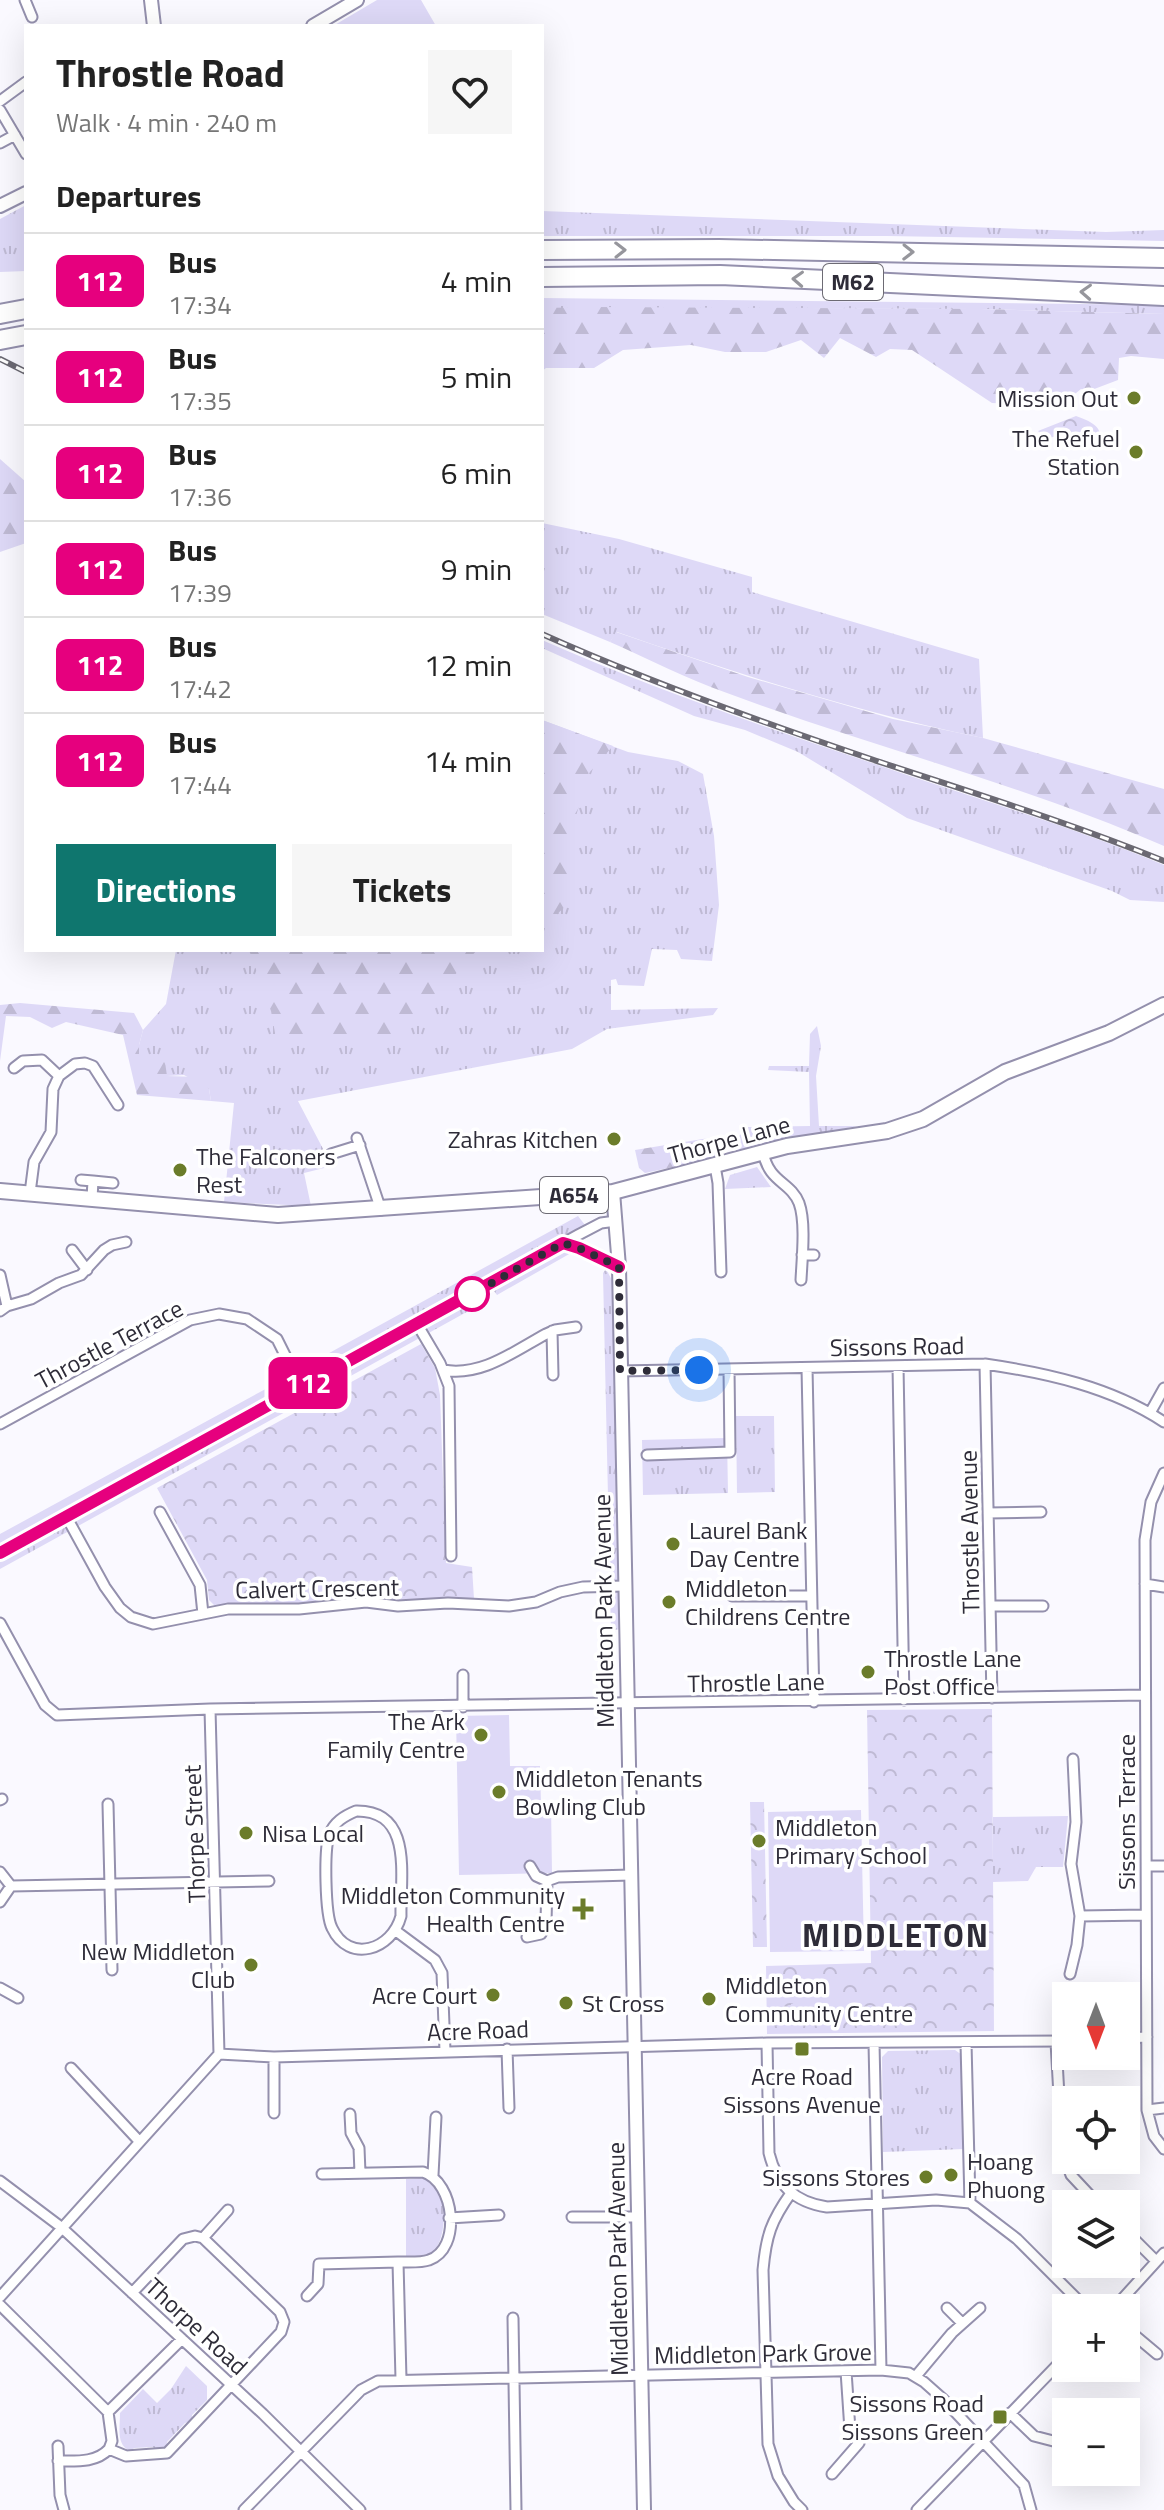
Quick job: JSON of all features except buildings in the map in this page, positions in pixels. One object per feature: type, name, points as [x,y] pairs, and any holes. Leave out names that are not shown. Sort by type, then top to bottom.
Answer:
[{"type":"highway","name":"M62","points":[[544,250],[719,249],[1164,258]]},
{"type":"highway","name":"M62","points":[[544,277],[720,275],[1164,296]]},
{"type":"highway","points":[[0,340],[24,335]]},
{"type":"main road","name":"Thorpe Lane","points":[[92,1198],[278,1215],[613,1192],[763,1152],[811,1141],[887,1131],[923,1119],[1005,1072],[1109,1033],[1164,1005]]},
{"type":"main road","name":"A654","points":[[0,1191],[92,1198]]},
{"type":"street","points":[[25,0],[32,17]]},
{"type":"street","points":[[151,0],[154,24]]},
{"type":"street","points":[[316,24],[357,0]]},
{"type":"street","points":[[0,101],[24,83]]},
{"type":"street","points":[[0,110],[24,151]]},
{"type":"street","points":[[0,143],[15,135]]},
{"type":"street","points":[[0,206],[24,194]]},
{"type":"street","points":[[14,1068],[23,1061],[42,1060],[59,1076]]},
{"type":"street","points":[[30,1193],[34,1162],[51,1132],[53,1089],[59,1076],[75,1064],[93,1066],[118,1105]]},
{"type":"street","points":[[331,1154],[358,1141],[381,1210]]},
{"type":"street","points":[[763,1152],[769,1172],[798,1202],[801,1280]]},
{"type":"street","points":[[715,1166],[721,1272]]},
{"type":"street","points":[[81,1180],[113,1183]]},
{"type":"street","points":[[92,1198],[93,1181]]},
{"type":"street","name":"Middleton Park Avenue","points":[[613,1192],[619,1267],[644,2510]]},
{"type":"street","points":[[0,1553],[563,1243],[601,1223],[616,1221]]},
{"type":"street","points":[[0,1275],[4,1308],[81,1275],[104,1250],[126,1242]]},
{"type":"street","points":[[563,1243],[619,1267]]},
{"type":"street","points":[[72,1250],[87,1270]]},
{"type":"street","points":[[802,1255],[814,1255]]},
{"type":"street","name":"Throstle Terrace","points":[[0,1424],[190,1320],[219,1314],[247,1319],[277,1339],[301,1387]]},
{"type":"street","points":[[417,1324],[449,1386],[451,1556]]},
{"type":"street","points":[[443,1370],[459,1373],[478,1370],[552,1331],[576,1327]]},
{"type":"street","points":[[552,1331],[553,1375]]},
{"type":"street","name":"Sissons Road","points":[[620,1371],[985,1364],[1039,1372],[1096,1389],[1164,1422]]},
{"type":"street","name":"Throstle Avenue","points":[[985,1364],[992,1698]]},
{"type":"street","points":[[898,1366],[904,1700]]},
{"type":"street","points":[[807,1368],[814,1702]]},
{"type":"street","points":[[647,1455],[730,1452],[729,1369]]},
{"type":"street","points":[[1150,1413],[1164,1388]]},
{"type":"street","name":"Sissons Terrace","points":[[1164,1473],[1151,1502],[1145,1540],[1147,2110],[1154,2136],[1164,2149]]},
{"type":"street","points":[[160,1512],[200,1585],[203,1614]]},
{"type":"street","points":[[988,1513],[1041,1512]]},
{"type":"street","name":"Calvert Crescent","points":[[66,1516],[120,1608],[131,1617],[153,1624],[228,1609],[299,1609],[366,1602],[398,1606],[448,1603],[509,1606],[536,1602],[583,1587],[625,1586]]},
{"type":"street","points":[[1145,1584],[1164,1587]]},
{"type":"street","points":[[732,1596],[811,1596]]},
{"type":"street","points":[[990,1606],[1043,1606]]},
{"type":"street","name":"Throstle Lane","points":[[0,1623],[45,1705],[57,1715],[210,1709],[1145,1695]]},
{"type":"street","points":[[463,1675],[463,1707]]},
{"type":"street","name":"Thorpe Street","points":[[210,1709],[219,2054]]},
{"type":"street","points":[[1070,1974],[1080,1916],[1071,1864],[1076,1822],[1073,1759]]},
{"type":"street","points":[[108,1804],[112,1970]]},
{"type":"street","points":[[356,1811],[380,1814],[396,1831],[400,1843],[401,1916],[396,1931],[382,1945],[359,1949],[338,1938],[331,1928],[328,1916],[327,1845],[336,1823],[356,1811]]},
{"type":"street","points":[[530,1866],[536,1876],[547,1881],[558,1877],[631,1875]]},
{"type":"street","points":[[1147,1866],[1164,1866]]},
{"type":"street","points":[[0,1872],[11,1886]]},
{"type":"street","points":[[11,1886],[269,1881]]},
{"type":"street","points":[[527,1937],[541,1934],[546,1923],[547,1881]]},
{"type":"street","points":[[0,1902],[11,1886]]},
{"type":"street","points":[[1080,1916],[1146,1915]]},
{"type":"street","points":[[396,1931],[435,1960],[442,1973],[445,2051]]},
{"type":"street","points":[[0,1988],[18,1998]]},
{"type":"street","points":[[1140,2037],[1147,2037]]},
{"type":"street","name":"Acre Road","points":[[219,2054],[274,2057],[767,2043],[1052,2041]]},
{"type":"street","points":[[767,2043],[769,2153],[773,2170],[791,2193],[810,2204],[827,2207],[936,2200],[970,2203],[1017,2239],[1072,2294]]},
{"type":"street","points":[[874,2043],[881,2370]]},
{"type":"street","points":[[966,2043],[970,2203]]},
{"type":"street","points":[[507,2049],[509,2108]]},
{"type":"street","points":[[0,2297],[219,2054]]},
{"type":"street","points":[[274,2057],[274,2113]]},
{"type":"street","points":[[71,2068],[139,2141]]},
{"type":"street","points":[[1061,2070],[1062,2150],[1071,2175],[1085,2190]]},
{"type":"street","points":[[1147,2110],[1164,2108]]},
{"type":"street","points":[[350,2114],[351,2133],[359,2148],[360,2173]]},
{"type":"street","points":[[307,2296],[318,2284],[319,2264],[430,2260],[442,2251],[449,2236],[449,2218],[448,2198],[433,2175],[436,2117]]},
{"type":"street","points":[[322,2174],[423,2172],[433,2175]]},
{"type":"street","name":"Thorpe Road","points":[[0,2181],[61,2227],[360,2510]]},
{"type":"street","points":[[791,2193],[768,2230],[765,2248],[768,2444],[778,2476],[802,2510]]},
{"type":"street","points":[[203,2238],[228,2210]]},
{"type":"street","points":[[449,2218],[499,2215]]},
{"type":"street","points":[[572,2217],[637,2217]]},
{"type":"street","points":[[109,2449],[126,2456],[167,2453],[281,2332],[284,2322],[280,2312],[203,2238],[195,2236],[183,2239],[132,2293]]},
{"type":"street","points":[[1140,2245],[1156,2261]]},
{"type":"street","points":[[1127,2294],[1164,2253]]},
{"type":"street","points":[[398,2262],[401,2379]]},
{"type":"street","points":[[0,2305],[108,2412],[112,2441],[103,2456],[58,2461]]},
{"type":"street","points":[[947,2308],[962,2323]]},
{"type":"street","points":[[980,2308],[962,2323],[916,2376],[983,2439],[1024,2485],[1031,2510]]},
{"type":"street","points":[[513,2318],[516,2510]]},
{"type":"street","points":[[108,2412],[182,2339]]},
{"type":"street","points":[[1140,2340],[1157,2354]]},
{"type":"street","name":"Middleton Park Grove","points":[[244,2510],[361,2390],[378,2381],[881,2370],[916,2376]]},
{"type":"street","points":[[917,2510],[1052,2370]]},
{"type":"street","points":[[832,2474],[859,2443],[850,2430],[846,2371]]},
{"type":"street","points":[[1010,2413],[1034,2436],[1052,2441]]},
{"type":"street","points":[[58,2446],[64,2510]]},
{"type":"green space","points":[[377,0],[421,0],[435,24],[336,24]]},
{"type":"green space","points":[[24,206],[24,271],[0,272],[0,219]]},
{"type":"green space","points":[[544,211],[1106,232],[1164,230],[1164,241],[887,236],[544,236]]},
{"type":"green space","points":[[544,298],[1164,305],[1164,314],[981,309],[544,308]]},
{"type":"green space","points":[[544,308],[981,309],[1164,314],[1164,359],[1119,358],[1118,380],[1089,391],[1081,389],[1065,402],[1048,405],[992,403],[912,350],[890,349],[876,357],[840,338],[824,358],[801,340],[766,352],[725,352],[691,345],[623,350],[594,368],[544,370]]},
{"type":"green space","points":[[1076,416],[1098,429],[1101,445],[1061,436],[1045,438],[1038,431]]},
{"type":"green space","points":[[0,459],[24,480],[24,544],[0,552]]},
{"type":"green space","points":[[544,523],[619,539],[752,577],[752,592],[979,659],[983,738],[798,691],[617,632],[610,642],[544,615]]},
{"type":"green space","points":[[616,632],[748,677],[893,719],[983,738],[1164,789],[1164,846],[1002,785],[712,687],[610,642]]},
{"type":"green space","points":[[544,641],[706,705],[1055,824],[1164,865],[1164,902],[1130,900],[907,818],[798,752],[745,730],[694,716],[544,649]]},
{"type":"green space","points":[[544,721],[628,752],[678,761],[703,774],[714,836],[719,905],[712,961],[681,959],[677,950],[652,949],[644,986],[618,985],[616,979],[611,980],[611,1010],[718,1008],[713,1015],[607,1029],[572,1049],[298,1101],[332,1166],[304,1173],[311,1206],[224,1202],[234,1103],[211,1101],[209,1089],[184,1075],[167,1076],[139,1067],[143,1030],[166,1004],[176,952],[544,952]]},
{"type":"green space","points":[[544,721],[613,746],[581,782],[581,799],[571,833],[574,868],[569,903],[544,926]]},
{"type":"green space","points":[[250,952],[475,952],[446,985],[424,1021],[401,1033],[342,1043],[276,1038],[271,1011]]},
{"type":"green space","points":[[20,1003],[134,1013],[143,1030],[139,1066],[156,1056],[165,1062],[167,1076],[199,1077],[209,1089],[211,1101],[137,1095],[123,1035],[66,1022],[52,1028],[30,1017],[6,1016],[0,1061],[0,1005]]},
{"type":"green space","points":[[817,1026],[821,1046],[816,1076],[819,1126],[857,1126],[737,1151],[737,1138],[748,1127],[810,1126],[809,1072],[768,1070],[769,1066],[809,1066],[810,1034]]},
{"type":"green space","points":[[709,1138],[722,1146],[715,1158],[645,1173],[639,1168],[635,1150]]},
{"type":"green space","points":[[757,1167],[771,1187],[725,1189],[730,1175]]},
{"type":"green space","points":[[578,1216],[585,1225],[309,1376],[302,1368]]},
{"type":"green space","points":[[559,1251],[571,1253],[497,1295],[494,1291],[509,1277]]},
{"type":"green space","points":[[606,1269],[613,1282],[620,1629],[611,1631],[603,1273]]},
{"type":"green space","points":[[471,1302],[474,1308],[0,1569],[0,1561],[12,1552],[460,1304]]},
{"type":"green space","points":[[421,1344],[435,1368],[440,1395],[446,1563],[472,1567],[474,1599],[396,1600],[370,1596],[302,1603],[215,1606],[209,1600],[207,1580],[157,1488]]},
{"type":"green space","points":[[284,1379],[288,1388],[0,1547],[0,1534]]},
{"type":"green space","points":[[736,1416],[774,1416],[775,1492],[737,1493]]},
{"type":"green space","points":[[727,1438],[728,1493],[643,1495],[642,1440]]},
{"type":"green space","points":[[992,1709],[994,2031],[767,2034],[766,1966],[871,1963],[867,1710]]},
{"type":"green space","name":"Middleton Tenants Bowling Club","points":[[509,1715],[510,1766],[540,1766],[541,1805],[551,1805],[552,1873],[459,1875],[456,1716]]},
{"type":"green space","points":[[750,1802],[764,1802],[767,1947],[753,1947]]},
{"type":"green space","points":[[861,1810],[864,1951],[770,1952],[768,1812]]},
{"type":"green space","points":[[1068,1816],[1063,1867],[1036,1867],[1028,1881],[993,1882],[993,1817]]},
{"type":"green space","points":[[835,1998],[835,2002],[841,2002],[841,2024],[827,2024],[826,2019],[811,2019],[810,2011],[791,2011],[791,2004]]},
{"type":"green space","points":[[955,2050],[962,2055],[964,2149],[883,2152],[882,2057],[888,2051]]},
{"type":"green space","points":[[420,2178],[432,2183],[440,2192],[444,2224],[440,2241],[432,2252],[406,2256],[406,2179]]},
{"type":"green space","points":[[186,2366],[207,2386],[207,2400],[192,2415],[192,2421],[185,2423],[167,2442],[166,2449],[134,2448],[130,2451],[123,2445],[120,2435],[120,2413],[143,2389],[157,2403]]},
{"type":"railway","points":[[0,359],[24,371]]},
{"type":"railway","points":[[544,635],[747,716],[1055,820],[1164,861]]},
{"type":"bus line","name":"112","points":[[0,1553],[563,1243],[619,1267]]},
{"type":"place","name":"Mission Out","points":[[1134,398]]},
{"type":"place","name":"The Refuel Station","points":[[1136,452]]},
{"type":"place","name":"Zahras Kitchen","points":[[614,1139]]},
{"type":"place","name":"The Falconers Rest","points":[[180,1170]]},
{"type":"place","name":"Laurel Bank Day Centre","points":[[673,1544]]},
{"type":"place","name":"Middleton Childrens Centre","points":[[669,1602]]},
{"type":"place","name":"Throstle Lane Post Office","points":[[868,1672]]},
{"type":"place","name":"The Ark Family Centre","points":[[481,1735]]},
{"type":"place","name":"Middleton Tenants Bowling Club","points":[[499,1792]]},
{"type":"place","name":"Nisa Local","points":[[246,1833]]},
{"type":"place","name":"Middleton Primary School","points":[[759,1841]]},
{"type":"place","name":"Middleton Community Health Centre","points":[[583,1909]]},
{"type":"place","name":"New Middleton Club","points":[[251,1965]]},
{"type":"place","name":"Acre Court","points":[[493,1995]]},
{"type":"place","name":"Middleton Community Centre","points":[[709,1999]]},
{"type":"place","name":"St Cross","points":[[566,2003]]},
{"type":"place","name":"Acre Road Sissons Avenue","points":[[802,2049]]},
{"type":"place","name":"Hoang Phuong","points":[[951,2175]]},
{"type":"place","name":"Sissons Stores","points":[[926,2177]]},
{"type":"place","name":"Sissons Road Sissons Green","points":[[1000,2417]]},
{"type":"district","name":"MIDDLETON","points":[[896,1935]]},
{"type":"route","points":[[472,1294],[463,1299],[563,1243],[579,1248],[619,1267],[620,1371],[699,1370]]}]
